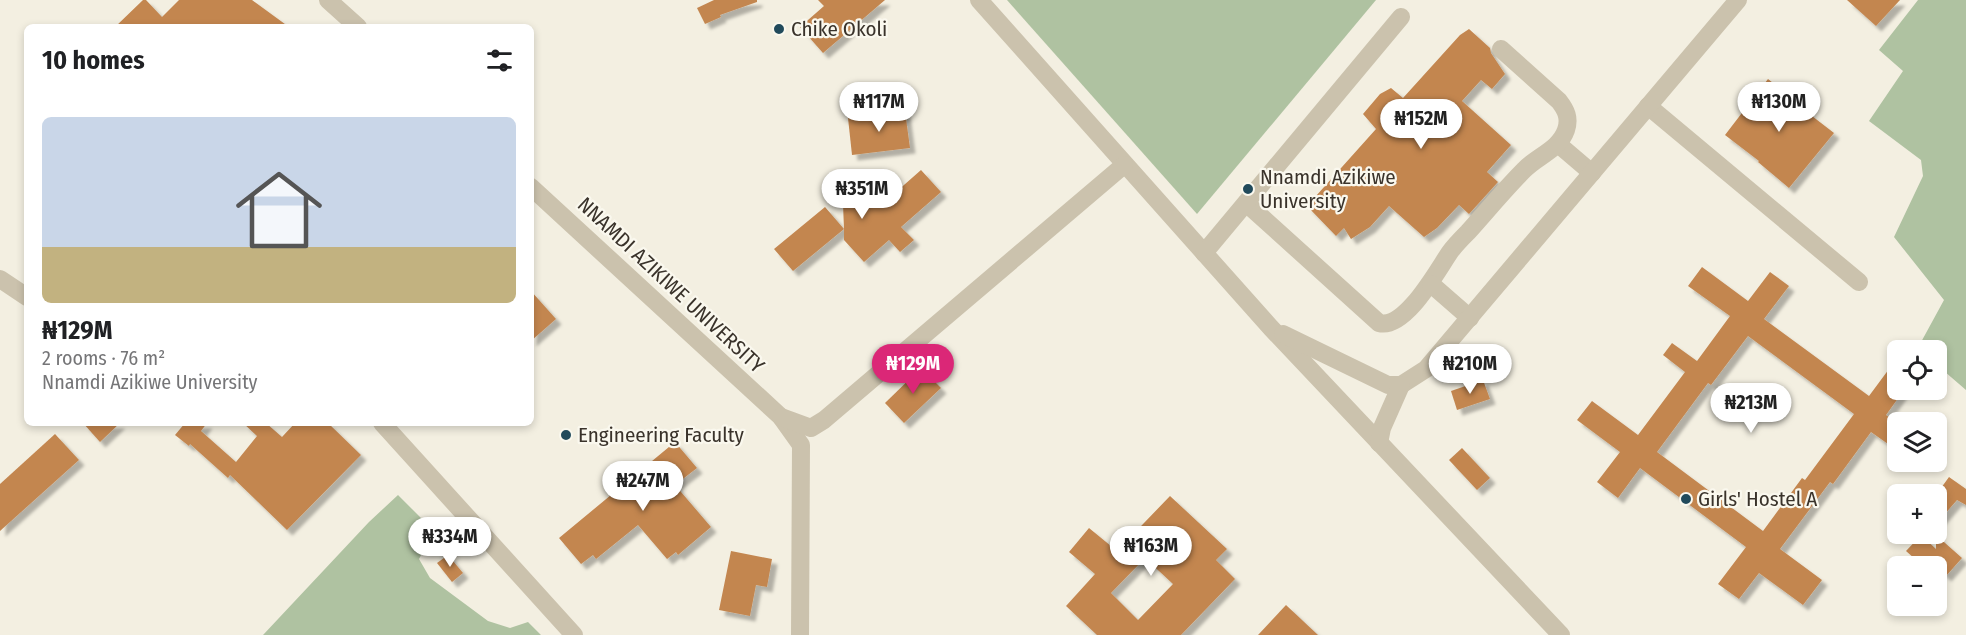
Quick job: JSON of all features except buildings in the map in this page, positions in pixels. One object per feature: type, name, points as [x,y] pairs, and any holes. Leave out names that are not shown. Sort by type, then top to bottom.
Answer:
[{"type":"street","points":[[328,0],[355,24]]},
{"type":"street","points":[[979,0],[1271,328],[1561,635]]},
{"type":"street","points":[[1271,328],[1388,385],[1401,385],[1426,369],[1738,0]]},
{"type":"street","points":[[1204,254],[1401,16]]},
{"type":"street","points":[[1246,203],[1378,323],[1384,324],[1396,320],[1431,284],[1452,250],[1525,169],[1558,144],[1567,129],[1566,110],[1559,101],[1501,49]]},
{"type":"street","points":[[1648,106],[1859,282]]},
{"type":"street","points":[[1558,144],[1592,173]]},
{"type":"street","points":[[800,635],[801,445],[811,428],[836,412],[1124,165]]},
{"type":"street","name":"NNAMDI AZIKIWE UNIVERSITY","points":[[534,190],[781,417],[801,445]]},
{"type":"street","points":[[0,279],[24,295]]},
{"type":"street","points":[[1431,284],[1470,318]]},
{"type":"street","points":[[1379,443],[1382,428],[1401,385]]},
{"type":"street","name":"NNAMDI AZIKIWE UNIVERSITY","points":[[781,417],[811,428]]},
{"type":"street","points":[[385,426],[574,635]]},
{"type":"green space","points":[[1007,0],[1376,0],[1197,214]]},
{"type":"green space","points":[[1918,0],[1966,0],[1966,390],[1947,374],[1947,340],[1922,340],[1944,300],[1894,237],[1923,176],[1921,160],[1869,121],[1903,71],[1879,50]]},
{"type":"green space","points":[[398,495],[434,531],[419,559],[430,578],[488,621],[510,628],[528,622],[541,635],[263,635],[369,522]]},
{"type":"place","name":"Chike Okoli","points":[[779,29]]},
{"type":"place","name":"Nnamdi Azikiwe University","points":[[1248,189]]},
{"type":"place","name":"Engineering Faculty","points":[[566,435]]},
{"type":"place","name":"Girls' Hostel A","points":[[1686,499]]}]
